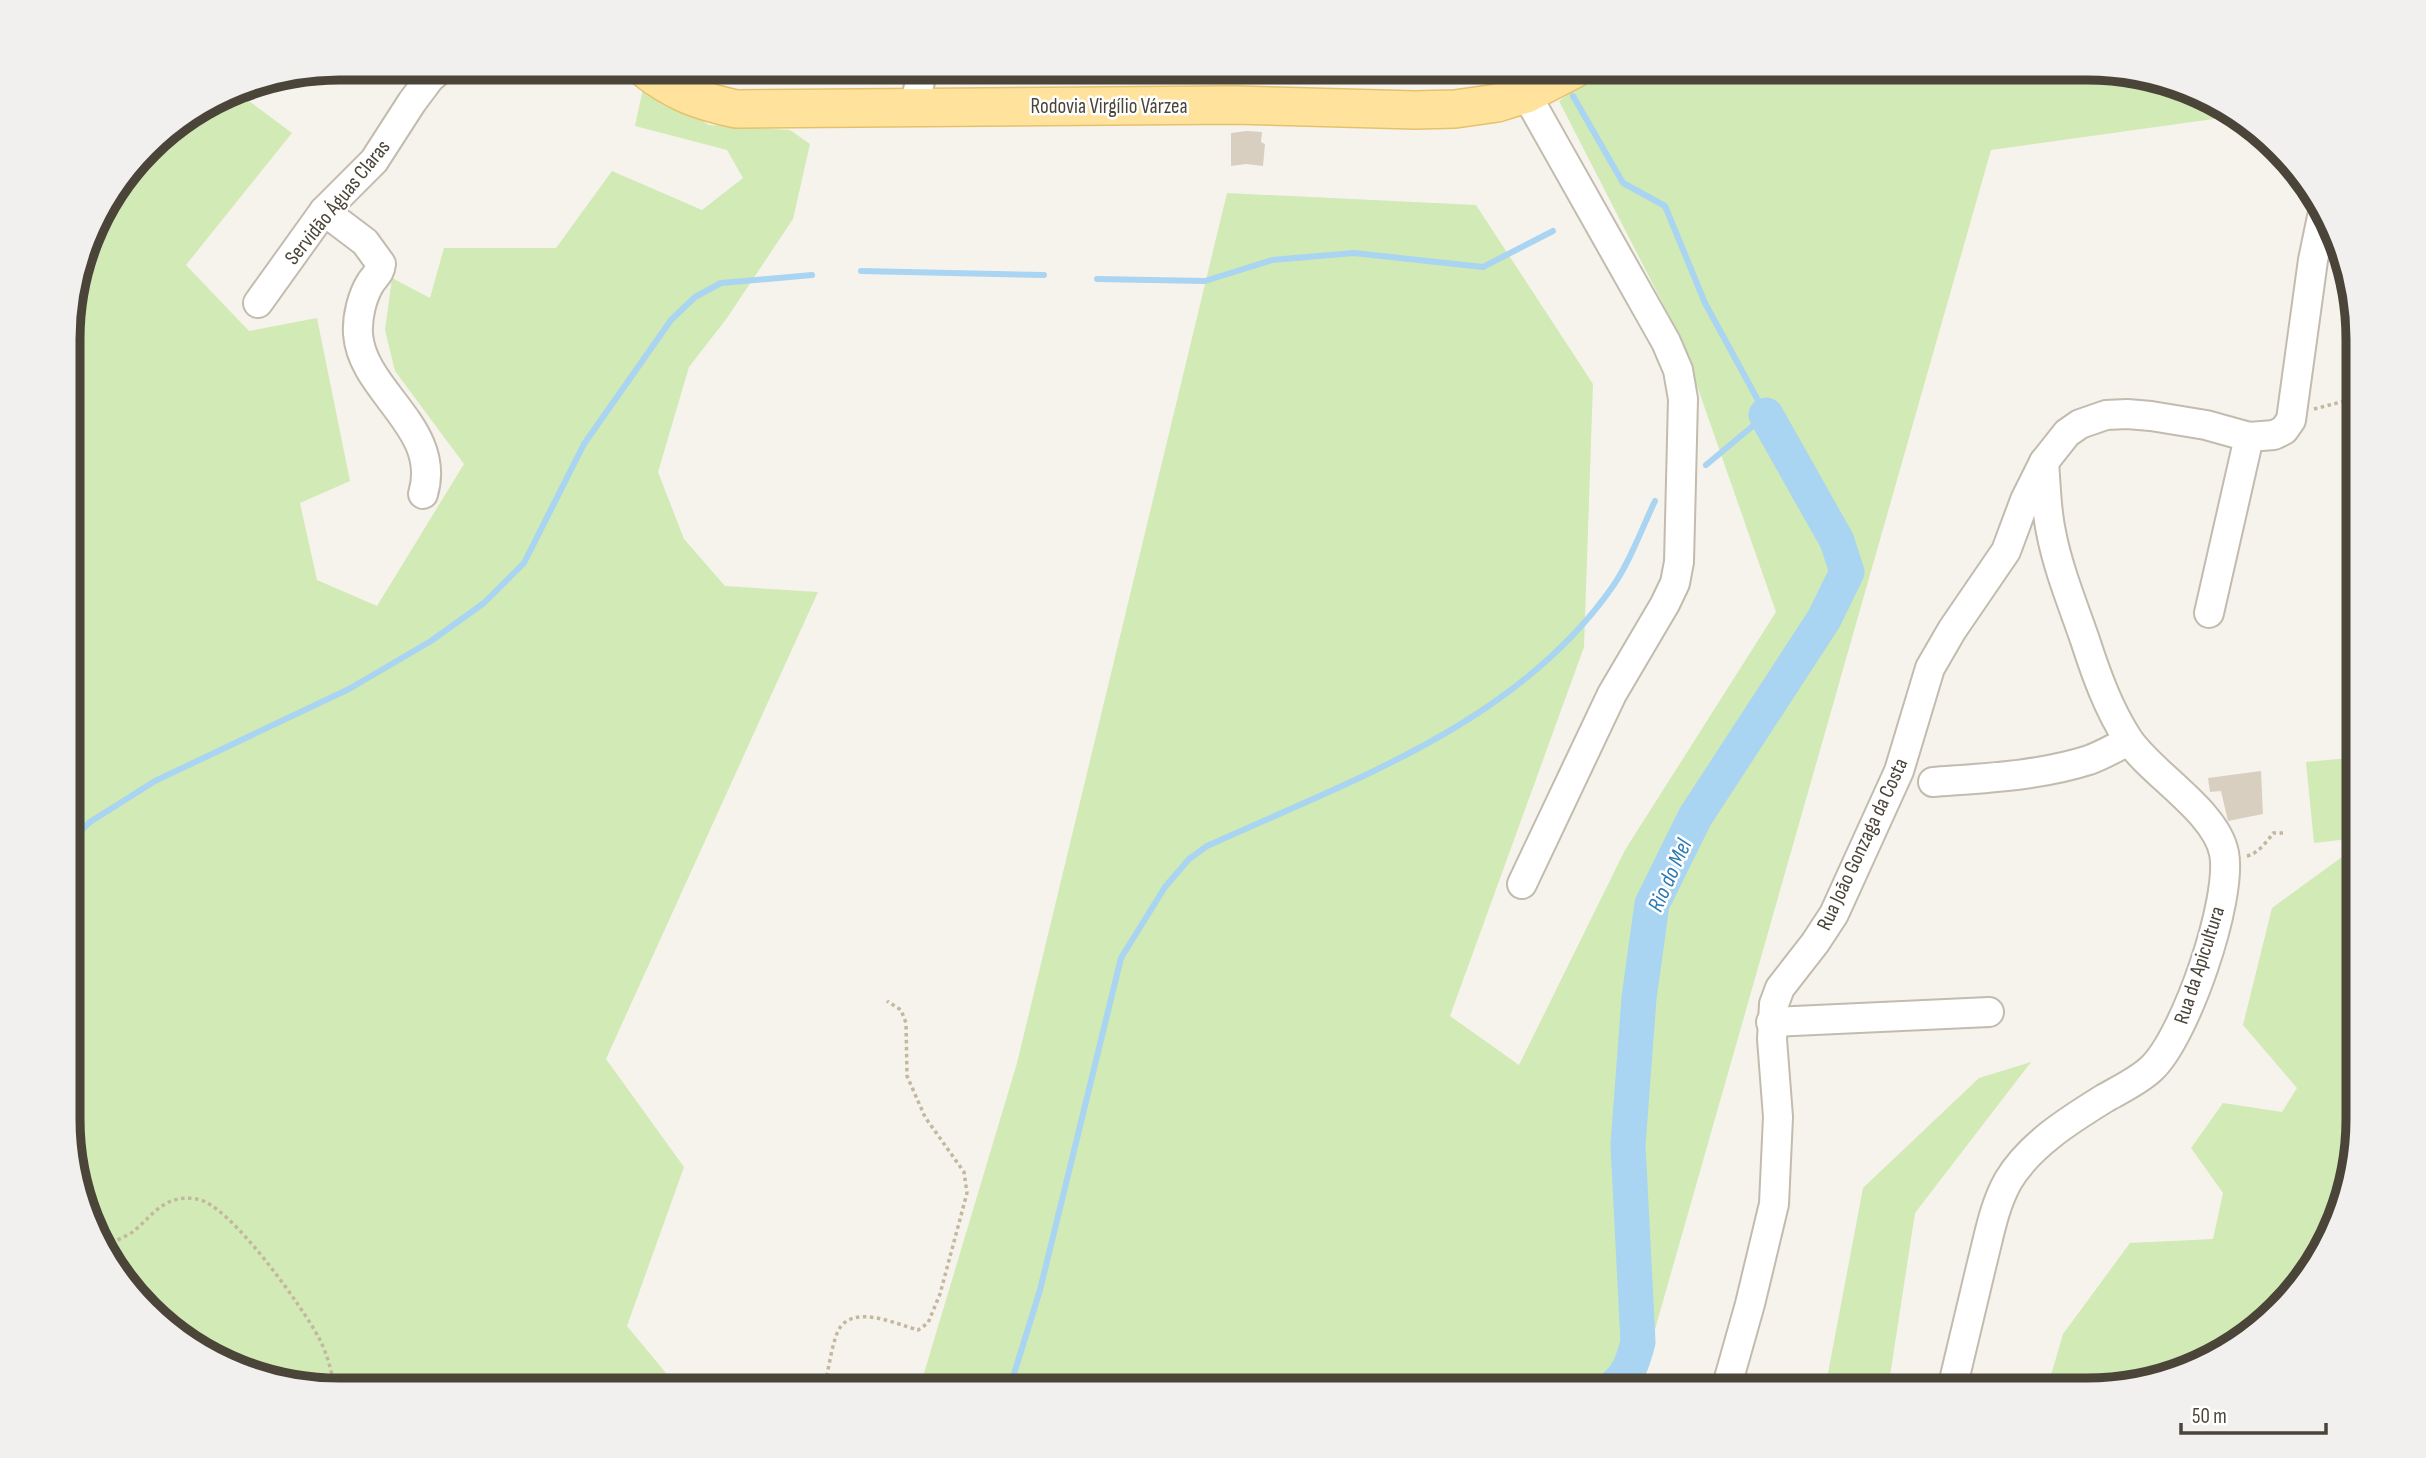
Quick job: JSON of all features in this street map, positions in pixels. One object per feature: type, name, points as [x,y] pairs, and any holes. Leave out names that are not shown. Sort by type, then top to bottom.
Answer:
[{"type":"main road","name":"Rodovia Virgílio Várzea","points":[[659,80],[686,96],[736,109],[1234,106],[1415,110],[1497,103],[1556,80]]},
{"type":"street","name":"Servidão Águas Claras","points":[[258,303],[324,211],[374,162],[428,80]]},
{"type":"street","points":[[914,108],[920,80]]},
{"type":"street","points":[[1522,884],[1612,694],[1675,583],[1679,562],[1683,399],[1678,370],[1666,342],[1526,94]]},
{"type":"street","points":[[324,211],[365,242],[381,264],[381,270],[371,281],[361,305],[358,335],[365,360],[425,452],[428,479],[423,494]]},
{"type":"street","points":[[2292,414],[2320,227]]},
{"type":"street","name":"Rua João Gonzaga da Costa","points":[[1729,1378],[1774,1204],[1778,1117],[1771,1022],[1774,1004],[1780,988],[1829,922],[1892,788],[1930,668],[1952,630],[2006,551],[2025,500],[2044,463],[2067,433],[2080,424],[2106,415],[2151,416],[2206,425],[2249,437],[2274,435],[2284,430],[2291,421],[2292,414]]},
{"type":"street","points":[[2209,613],[2249,437]]},
{"type":"street","name":"Rua da Apicultura","points":[[1955,1378],[1991,1229],[2008,1181],[2039,1146],[2068,1121],[2138,1079],[2165,1053],[2190,1001],[2213,934],[2221,899],[2224,858],[2208,822],[2129,741],[2098,678],[2050,532],[2044,463]]},
{"type":"street","points":[[1933,782],[2018,776],[2054,769],[2091,759],[2129,741]]},
{"type":"street","points":[[1771,1022],[1989,1012]]},
{"type":"path","points":[[2292,414],[2346,401]]},
{"type":"path","points":[[2224,858],[2252,856],[2273,833],[2283,833]]},
{"type":"path","points":[[827,1378],[839,1330],[853,1317],[873,1317],[918,1330],[928,1323],[940,1294],[967,1193],[964,1172],[925,1117],[907,1076],[906,1023],[901,1010],[887,1001]]},
{"type":"path","points":[[112,1242],[132,1232],[167,1201],[199,1199],[222,1213],[250,1242],[299,1306],[320,1340],[331,1377]]},
{"type":"green space","points":[[1587,80],[2086,80],[2153,89],[2185,100],[2221,118],[1991,150],[1641,1378],[923,1378],[1017,1063],[1227,193],[1476,205],[1593,384],[1584,647],[1450,1016],[1519,1065],[1625,850],[1776,612],[1680,337],[1559,101]]},
{"type":"green space","points":[[644,84],[709,125],[790,130],[810,144],[793,219],[727,318],[689,367],[658,472],[684,539],[725,586],[818,592],[606,1059],[684,1167],[627,1326],[670,1378],[340,1378],[273,1369],[210,1343],[156,1302],[115,1248],[100,1217],[85,1169],[80,1118],[80,340],[89,273],[107,225],[134,182],[156,156],[196,124],[245,98],[292,133],[186,265],[249,331],[317,318],[350,481],[300,503],[317,580],[377,606],[464,464],[395,371],[385,330],[392,278],[430,298],[444,248],[556,248],[612,171],[702,210],[743,178],[727,150],[635,126]]},
{"type":"green space","points":[[2346,758],[2346,839],[2314,843],[2306,762]]},
{"type":"green space","points":[[2346,854],[2345,1135],[2337,1185],[2319,1233],[2302,1262],[2270,1302],[2216,1343],[2185,1358],[2137,1373],[2050,1378],[2063,1334],[2130,1243],[2213,1239],[2223,1193],[2191,1148],[2223,1103],[2282,1112],[2297,1088],[2243,1025],[2272,908]]},
{"type":"green space","points":[[2031,1062],[1915,1213],[1890,1378],[1827,1378],[1863,1188],[1979,1078]]},
{"type":"shaded area","points":[[746,80],[797,80],[752,83]]},
{"type":"building","points":[[1262,132],[1261,142],[1265,144],[1263,166],[1231,166],[1231,133]]},
{"type":"building","points":[[2261,771],[2263,814],[2228,821],[2221,791],[2210,792],[2208,778]]},
{"type":"waterway","points":[[1573,96],[1623,183],[1665,206],[1705,303],[1766,415],[1706,465]]},
{"type":"waterway","points":[[1097,279],[1205,281],[1272,260],[1354,253],[1483,267],[1553,231]]},
{"type":"waterway","points":[[861,271],[1044,275]]},
{"type":"waterway","points":[[80,831],[90,822],[155,781],[349,689],[431,641],[484,603],[524,563],[584,444],[671,320],[695,297],[721,283],[812,275]]},
{"type":"waterway","name":"Rio do Mel","points":[[1623,1378],[1638,1342],[1628,1145],[1639,998],[1652,904],[1695,817],[1824,619],[1847,572],[1837,541],[1766,415]]},
{"type":"waterway","points":[[1013,1378],[1040,1290],[1121,958],[1165,887],[1189,859],[1207,846],[1318,797],[1429,743],[1481,711],[1530,675],[1574,634],[1613,586],[1655,501]]}]
